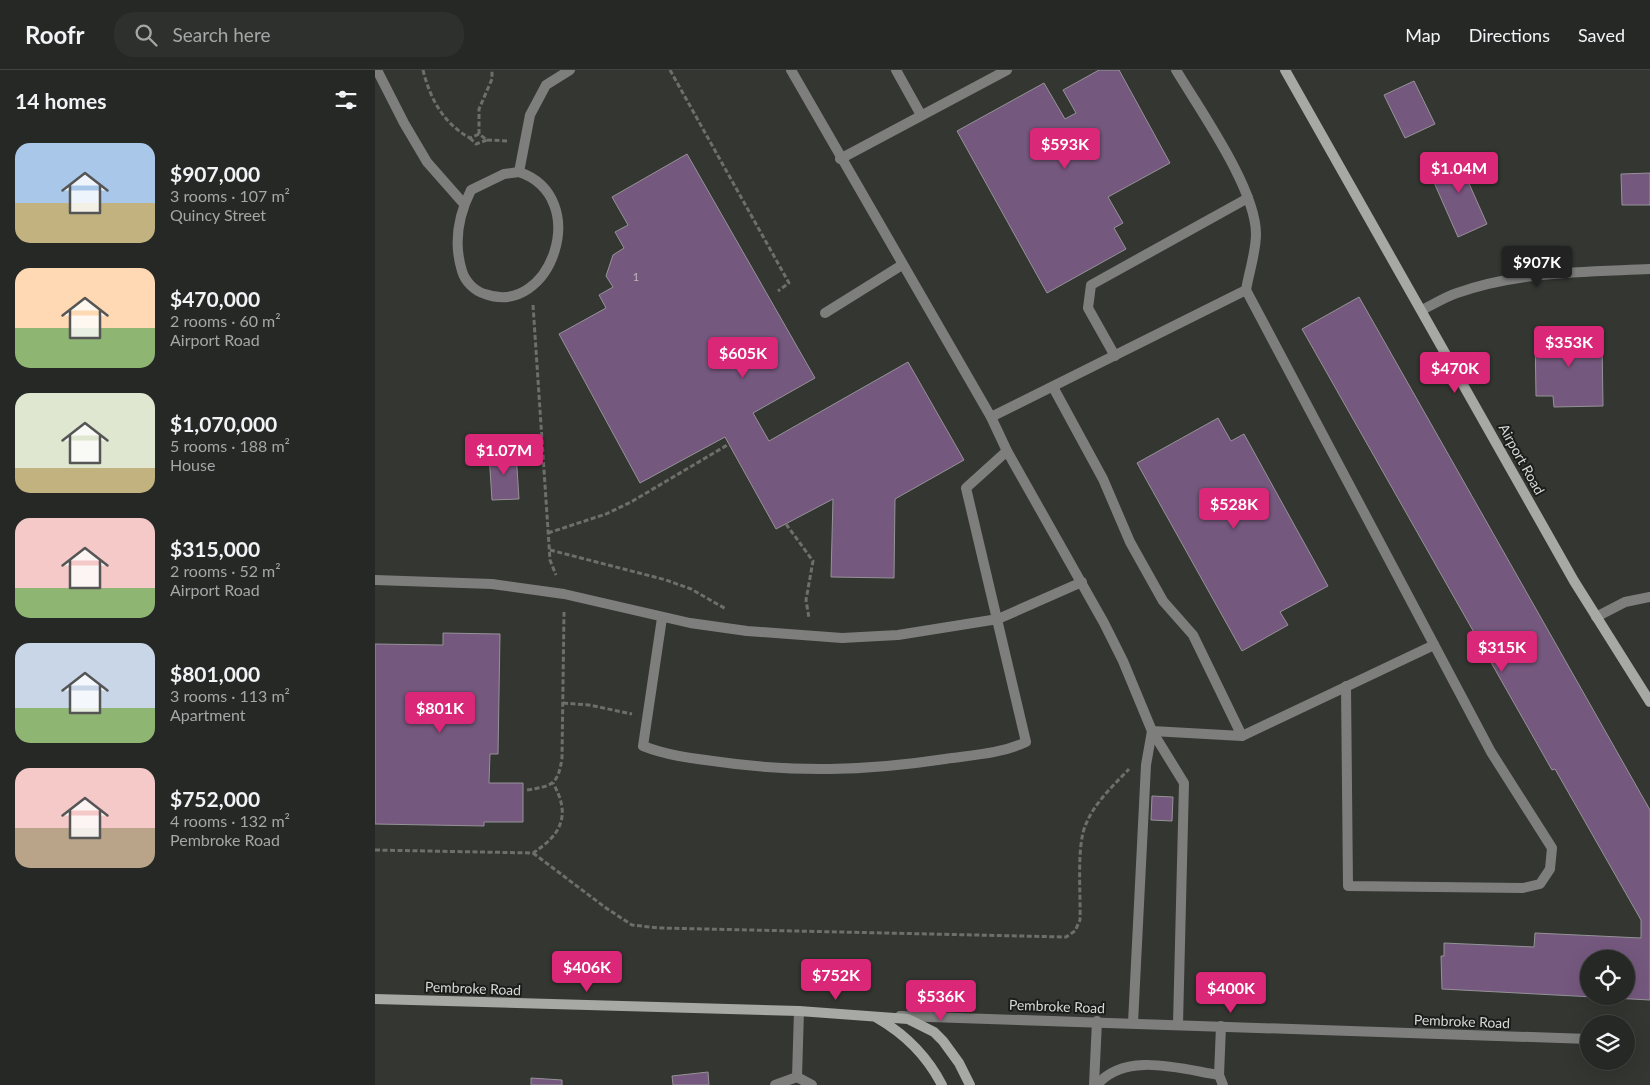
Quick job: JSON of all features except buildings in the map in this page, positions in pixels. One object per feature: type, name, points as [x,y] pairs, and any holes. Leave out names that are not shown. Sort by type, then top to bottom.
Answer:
[{"type":"street","points":[[377,70],[404,123],[427,162],[464,204]]},
{"type":"street","points":[[519,172],[530,115],[546,85],[570,70]]},
{"type":"street","points":[[791,70],[840,159],[991,417],[1007,451],[1082,582],[1123,661],[1152,731],[1185,783],[1177,1024]]},
{"type":"street","points":[[896,70],[921,115]]},
{"type":"street","points":[[840,159],[1007,70]]},
{"type":"street","points":[[1177,70],[1240,178],[1248,198],[1256,233],[1247,290],[1491,752],[1552,848],[1550,869],[1540,884],[1523,888],[1348,886],[1346,686]]},
{"type":"street","name":"Airport Road","points":[[1285,70],[1596,617],[1650,702]]},
{"type":"street","points":[[519,172],[531,176],[543,185],[553,199],[559,218],[558,240],[549,262],[540,277],[527,290],[512,298],[497,299],[480,293],[469,284],[463,274],[458,255],[457,232],[464,204],[471,190],[487,180],[504,174],[519,172]]},
{"type":"street","points":[[1115,356],[1088,308],[1091,284],[1248,198]]},
{"type":"street","points":[[825,313],[902,265]]},
{"type":"street","points":[[1422,310],[1456,293],[1511,279],[1550,274],[1650,269]]},
{"type":"street","points":[[991,417],[1247,290]]},
{"type":"street","points":[[1053,387],[1103,479],[1130,542],[1163,601],[1193,635],[1242,736]]},
{"type":"street","points":[[662,618],[643,746],[664,754],[744,766],[816,771],[885,768],[1007,751],[1026,742],[966,488],[1007,451]]},
{"type":"street","points":[[375,580],[492,584],[564,594],[662,618],[747,631],[842,638],[898,635],[998,619],[1082,582]]},
{"type":"street","points":[[1596,617],[1625,602],[1650,597]]},
{"type":"street","points":[[1152,731],[1242,736],[1434,645]]},
{"type":"street","points":[[1133,1023],[1146,765],[1152,731]]},
{"type":"street","name":"Pembroke Road","points":[[375,999],[799,1011],[1580,1039]]},
{"type":"street","points":[[797,1077],[799,1011]]},
{"type":"street","points":[[871,1015],[888,1025],[914,1045],[935,1071],[942,1085]]},
{"type":"street","points":[[871,1015],[908,1019],[934,1032],[953,1052],[970,1085]]},
{"type":"street","points":[[1095,1085],[1097,1021]]},
{"type":"street","points":[[1221,1026],[1219,1075],[1223,1085]]},
{"type":"street","points":[[1095,1085],[1106,1074],[1135,1065],[1219,1075]]},
{"type":"street","points":[[775,1085],[797,1077],[812,1085]]},
{"type":"path","points":[[423,70],[445,120],[454,130],[470,138],[476,144],[487,140],[479,134]]},
{"type":"path","points":[[479,134],[479,109],[492,79],[492,70]]},
{"type":"path","points":[[670,70],[789,284],[778,291]]},
{"type":"path","points":[[470,138],[479,134]]},
{"type":"path","points":[[527,790],[546,788],[553,783],[560,774],[563,758],[564,594],[551,560],[548,533],[533,304]]},
{"type":"path","points":[[548,533],[606,514],[631,502],[729,444]]},
{"type":"path","points":[[786,524],[813,561],[806,600],[809,622],[800,621]]},
{"type":"path","points":[[550,550],[666,580],[691,589],[728,610]]},
{"type":"path","points":[[563,704],[589,705],[647,717]]},
{"type":"path","points":[[375,850],[533,853],[606,908],[632,925],[659,928],[1066,937],[1075,931],[1080,920],[1082,841],[1085,825],[1100,800],[1130,768],[1146,765]]},
{"type":"path","points":[[533,853],[559,828],[564,816],[553,783]]}]
